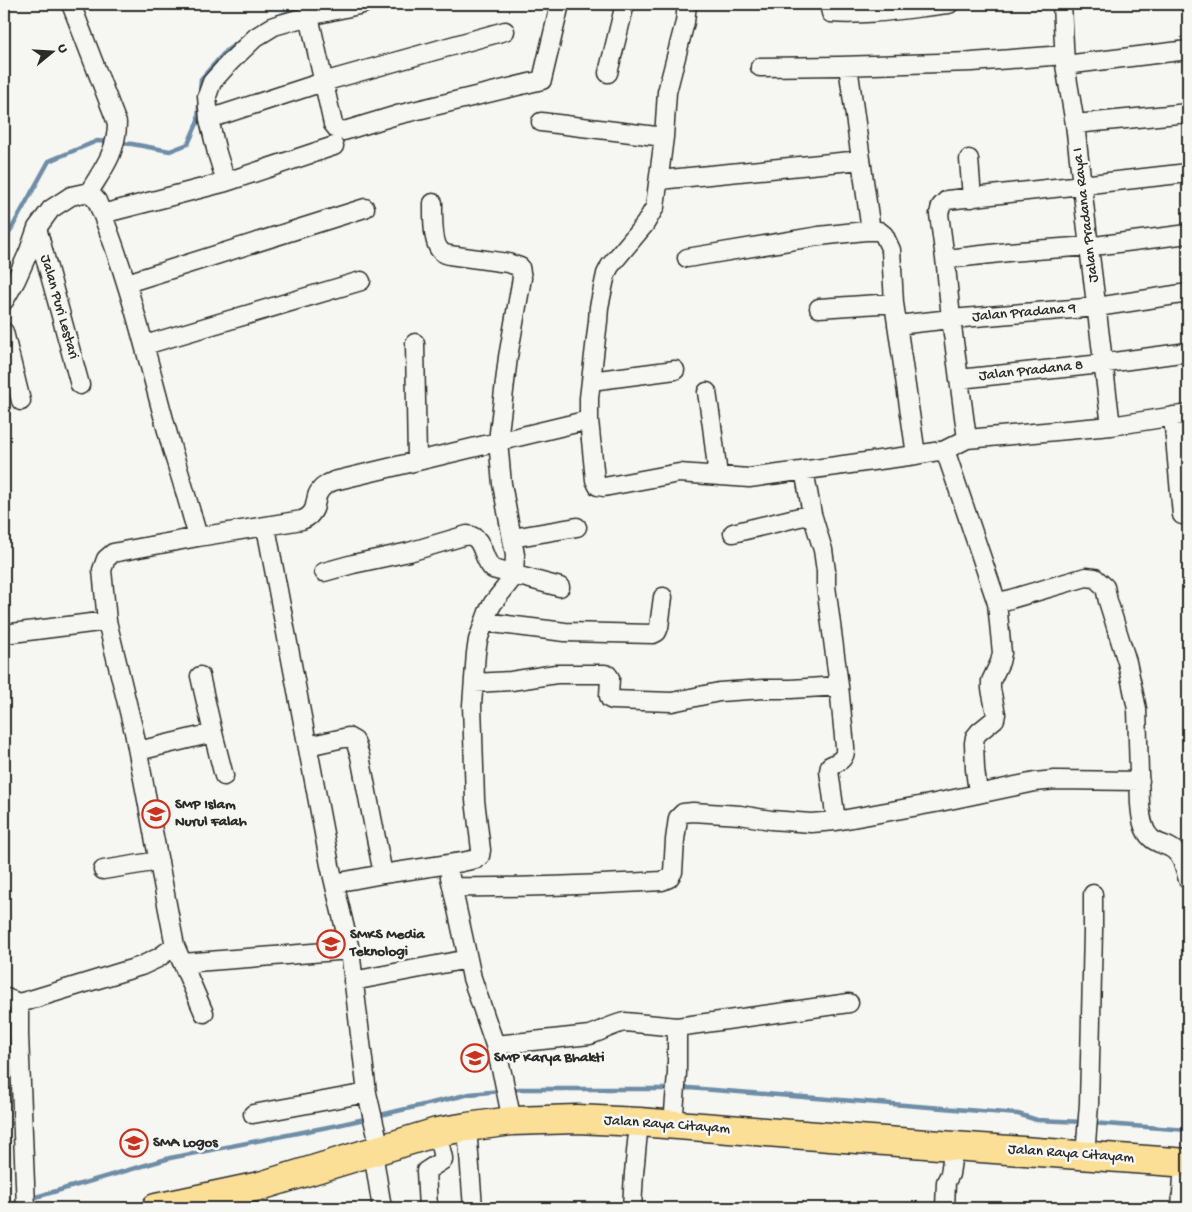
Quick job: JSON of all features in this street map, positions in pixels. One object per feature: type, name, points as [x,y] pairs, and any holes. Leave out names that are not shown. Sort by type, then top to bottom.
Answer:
[{"type":"main road","name":"Jalan Raya Citayam","points":[[156,1208],[260,1186],[377,1146],[467,1127],[511,1115],[639,1122],[674,1116],[954,1146],[1086,1147],[1186,1162]]},
{"type":"street","points":[[4,301],[16,280],[37,228],[51,209],[71,196],[89,192],[111,157],[117,132],[116,123],[71,4]]},
{"type":"street","points":[[226,182],[209,119],[207,96],[208,88],[212,82],[256,37],[274,26],[309,10],[363,4]]},
{"type":"street","points":[[309,10],[333,124],[337,129],[344,131],[398,115],[542,80],[560,4]]},
{"type":"street","points":[[608,73],[625,4]]},
{"type":"street","points":[[687,4],[685,22],[667,92],[664,137],[655,207],[644,224],[615,258],[606,274],[599,308],[589,420],[598,486],[679,473],[749,478],[916,456],[945,450],[967,440],[1111,426],[1181,415],[1182,515]]},
{"type":"street","points":[[829,4],[831,13],[842,14],[949,4]]},
{"type":"street","name":"Jalan Pradana Raya I","points":[[1062,4],[1064,60],[1075,124],[1111,426]]},
{"type":"street","points":[[209,119],[323,82],[505,31]]},
{"type":"street","points":[[760,67],[1064,60],[1188,50]]},
{"type":"street","points":[[848,66],[871,231]]},
{"type":"street","points":[[1075,124],[1188,113]]},
{"type":"street","points":[[541,122],[664,137]]},
{"type":"street","points":[[102,214],[226,182],[334,146]]},
{"type":"street","points":[[969,159],[972,198]]},
{"type":"street","points":[[659,180],[861,160]]},
{"type":"street","points":[[967,440],[939,214],[941,206],[947,200],[1188,173]]},
{"type":"street","points":[[89,192],[97,201],[126,283],[198,537]]},
{"type":"street","points":[[335,884],[383,874],[476,860],[480,856],[481,850],[475,800],[472,705],[476,653],[484,622],[493,603],[512,579],[516,562],[502,484],[498,441],[508,357],[522,278],[520,267],[508,263],[442,253],[437,246],[434,232],[433,203]]},
{"type":"street","points":[[126,283],[365,208]]},
{"type":"street","name":"Jalan Puri Lestari","points":[[37,228],[80,385]]},
{"type":"street","points":[[687,258],[818,236],[871,231],[879,231],[884,235],[891,250],[894,303],[916,456]]},
{"type":"street","points":[[946,266],[949,260],[956,258],[1008,252],[1089,247],[1188,234]]},
{"type":"street","points":[[145,345],[361,281]]},
{"type":"street","name":"Jalan Pradana 9","points":[[897,325],[1097,307],[1188,293]]},
{"type":"street","points":[[819,308],[894,303]]},
{"type":"street","points":[[4,332],[21,401]]},
{"type":"street","points":[[416,343],[417,460]]},
{"type":"street","name":"Jalan Pradana 8","points":[[959,379],[1188,352]]},
{"type":"street","points":[[591,381],[675,370]]},
{"type":"street","points":[[707,392],[718,476]]},
{"type":"street","points":[[204,1013],[176,946],[132,722],[107,621],[102,570],[106,559],[113,553],[302,520],[308,517],[314,510],[320,488],[328,483],[589,420]]},
{"type":"street","points":[[945,450],[997,603],[1002,653],[991,681],[996,714],[995,719],[975,736],[975,769],[978,793]]},
{"type":"street","points":[[804,470],[812,514],[823,550],[846,754],[830,766],[829,771],[836,821]]},
{"type":"street","points":[[733,533],[812,514]]},
{"type":"street","points":[[266,527],[335,884],[350,950],[368,1097],[377,1146],[382,1208]]},
{"type":"street","points":[[512,538],[577,527]]},
{"type":"street","points":[[324,572],[473,536],[479,542],[490,566],[493,568],[560,587]]},
{"type":"street","points":[[997,603],[1086,577],[1095,578],[1105,586],[1135,696],[1141,816],[1151,839],[1171,847],[1177,852],[1183,862],[1188,880]]},
{"type":"street","points":[[484,622],[565,632],[653,634],[657,632],[659,627],[663,597]]},
{"type":"street","points":[[4,634],[107,621]]},
{"type":"street","points":[[474,683],[511,681],[556,674],[605,674],[610,678],[610,699],[672,702],[719,692],[764,688],[791,689],[839,686]]},
{"type":"street","points":[[200,676],[224,776]]},
{"type":"street","points":[[138,751],[213,733]]},
{"type":"street","points":[[308,746],[348,738],[355,741],[360,756],[383,874]]},
{"type":"street","points":[[452,887],[662,881],[669,878],[673,872],[678,818],[683,813],[740,815],[795,822],[836,821],[936,803],[1035,782],[1055,780],[1140,781]]},
{"type":"street","points":[[103,870],[159,861]]},
{"type":"street","points":[[449,865],[468,959],[495,1045],[511,1115]]},
{"type":"street","points":[[1086,1147],[1094,931],[1093,894]]},
{"type":"street","points":[[26,1208],[19,1035],[11,1000],[140,966],[158,958],[176,946]]},
{"type":"street","points":[[183,963],[350,950]]},
{"type":"street","points":[[354,981],[468,959]]},
{"type":"street","points":[[495,1045],[590,1035],[617,1023],[625,1022],[678,1026],[849,1003]]},
{"type":"street","points":[[674,1116],[678,1026]]},
{"type":"street","points":[[253,1114],[368,1097]]},
{"type":"street","points":[[632,1208],[639,1122]]},
{"type":"street","points":[[467,1127],[473,1208]]},
{"type":"street","points":[[428,1208],[426,1171],[444,1158],[437,1132]]},
{"type":"street","points":[[945,1208],[946,1182],[950,1174],[954,1146]]},
{"type":"street","points":[[1181,1208],[1186,1162]]},
{"type":"waterway","points":[[270,19],[305,6]]},
{"type":"waterway","points":[[119,143],[170,151],[188,144],[198,121],[201,79],[226,51],[240,41]]},
{"type":"waterway","points":[[4,242],[49,161],[97,141],[111,142]]},
{"type":"waterway","points":[[679,1089],[689,1088],[1018,1114],[1037,1120],[1084,1122]]},
{"type":"waterway","points":[[509,1090],[671,1089]]},
{"type":"waterway","points":[[376,1116],[470,1094],[501,1091]]},
{"type":"waterway","points":[[29,1199],[170,1158],[369,1118]]},
{"type":"waterway","points":[[1091,1123],[1188,1130]]},
{"type":"waterway","points":[[4,1207],[22,1201]]},
{"type":"place","name":"SMP Islam Nurul Falah","points":[[156,814]]},
{"type":"place","name":"SMKS Media Teknologi","points":[[331,944]]},
{"type":"place","name":"SMP Karya Bhakti","points":[[475,1058]]},
{"type":"place","name":"SMA Logos","points":[[134,1143]]}]
